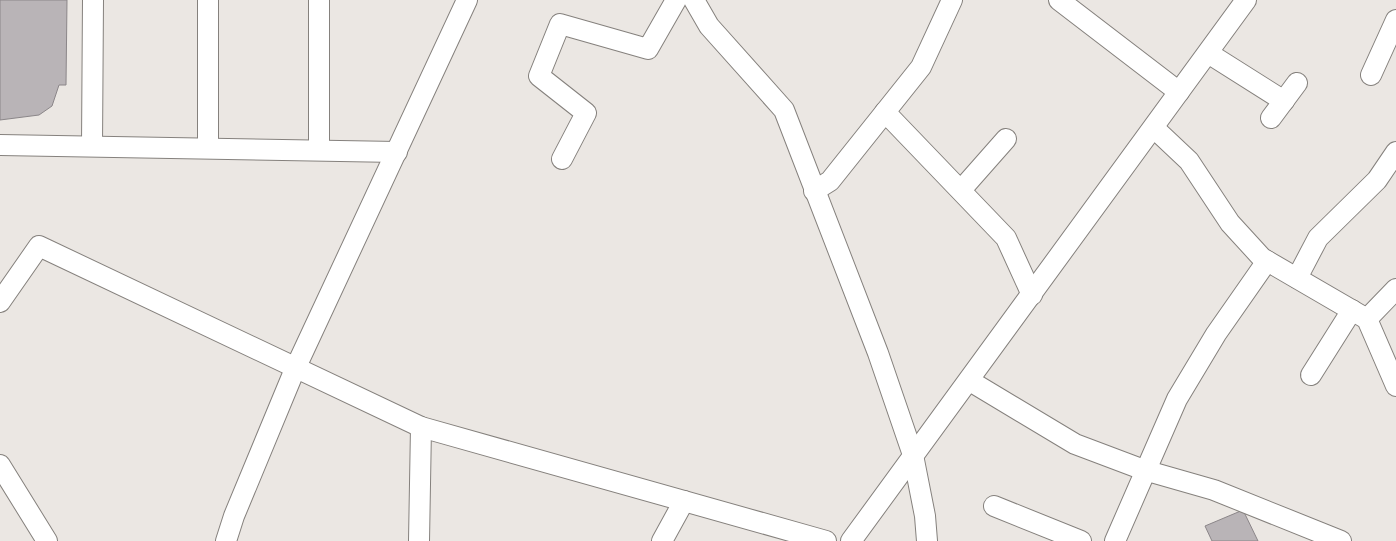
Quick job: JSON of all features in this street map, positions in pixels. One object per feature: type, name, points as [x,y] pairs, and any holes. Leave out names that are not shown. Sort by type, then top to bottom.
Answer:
[{"type":"street","points":[[92,145],[93,0]]},
{"type":"street","points":[[208,0],[208,147]]},
{"type":"street","points":[[319,0],[319,150]]},
{"type":"street","points":[[226,541],[234,516],[295,369],[467,0]]},
{"type":"street","points":[[562,159],[586,112],[539,76],[560,24],[648,49],[676,0]]},
{"type":"street","points":[[694,0],[709,26],[784,110],[878,354],[913,455],[925,516],[927,541]]},
{"type":"street","points":[[814,191],[830,181],[921,67],[952,0]]},
{"type":"street","points":[[1059,0],[1180,92]]},
{"type":"street","points":[[851,541],[913,455],[970,381],[1246,0]]},
{"type":"street","points":[[1371,75],[1396,20]]},
{"type":"street","points":[[1208,53],[1284,101]]},
{"type":"street","points":[[1271,118],[1297,83]]},
{"type":"street","points":[[885,112],[1006,238],[1032,295]]},
{"type":"street","points":[[1154,128],[1189,161],[1230,223],[1267,261],[1359,314],[1396,386]]},
{"type":"street","points":[[961,190],[1006,139]]},
{"type":"street","points":[[0,145],[208,147],[397,152]]},
{"type":"street","points":[[1297,278],[1318,238],[1377,180],[1396,152]]},
{"type":"street","points":[[0,302],[39,246],[295,369],[421,427],[826,541]]},
{"type":"street","points":[[1115,541],[1144,470],[1177,399],[1216,334],[1267,261]]},
{"type":"street","points":[[1311,375],[1359,314],[1396,289]]},
{"type":"street","points":[[970,381],[1075,444],[1144,470],[1214,490],[1341,541]]},
{"type":"street","points":[[419,541],[421,427]]},
{"type":"street","points":[[0,465],[47,541]]},
{"type":"street","points":[[662,541],[684,501]]},
{"type":"street","points":[[994,506],[1081,541]]},
{"type":"building","points":[[0,0],[67,0],[66,85],[59,85],[52,106],[39,115],[0,120]]},
{"type":"building","points":[[1243,510],[1258,541],[1212,541],[1205,526]]}]
